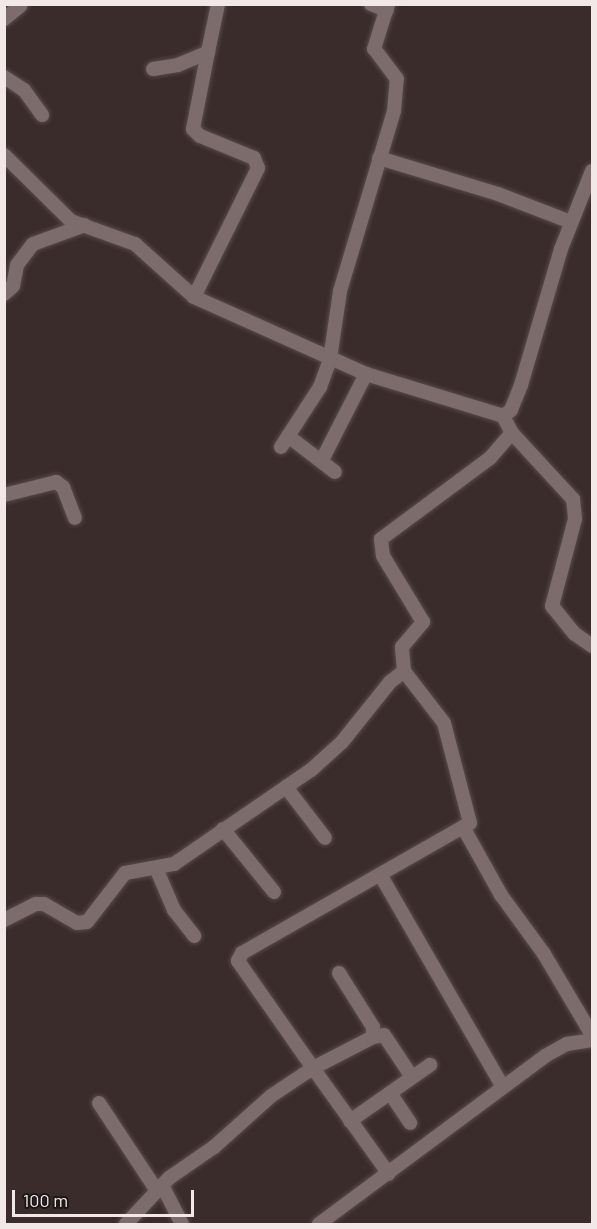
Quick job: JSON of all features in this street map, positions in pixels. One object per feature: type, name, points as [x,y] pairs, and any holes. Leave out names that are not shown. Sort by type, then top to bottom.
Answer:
[{"type":"street","points":[[194,297],[258,168],[254,158],[200,136],[193,129],[218,4]]},
{"type":"street","points":[[335,472],[322,460],[284,442],[320,387],[330,359],[340,291],[398,86],[393,72],[374,49],[388,7],[371,4]]},
{"type":"street","points":[[4,19],[20,6]]},
{"type":"street","points":[[153,69],[178,65],[208,52]]},
{"type":"street","points":[[4,77],[24,90],[42,115]]},
{"type":"street","points":[[4,155],[72,221],[118,236],[144,250],[194,297],[366,374],[503,416],[512,433],[573,499],[575,519],[552,606],[575,634],[592,646]]},
{"type":"street","points":[[379,159],[498,194],[571,222]]},
{"type":"street","points":[[503,416],[511,410],[521,385],[571,222],[592,171]]},
{"type":"street","points":[[4,294],[13,286],[17,265],[33,244],[85,225]]},
{"type":"street","points":[[322,460],[366,374]]},
{"type":"street","points":[[390,1174],[313,1068],[238,958],[250,946],[381,876],[464,827],[470,818],[444,723],[404,671],[402,647],[423,622],[383,556],[381,539],[490,458],[512,433]]},
{"type":"street","points":[[4,495],[56,482],[63,487],[75,518]]},
{"type":"street","points":[[4,920],[36,904],[44,904],[82,924],[92,916],[125,873],[174,864],[286,787],[342,742],[390,682],[404,671]]},
{"type":"street","points":[[286,787],[325,838]]},
{"type":"street","points":[[464,827],[501,895],[544,954],[592,1035]]},
{"type":"street","points":[[223,829],[274,892]]},
{"type":"street","points":[[156,868],[164,890],[194,936]]},
{"type":"street","points":[[381,876],[502,1086]]},
{"type":"street","points":[[339,974],[372,1027],[374,1037]]},
{"type":"street","points":[[126,1224],[160,1188],[214,1147],[271,1096],[313,1068],[374,1037],[384,1035],[412,1077]]},
{"type":"street","points":[[324,1223],[502,1086],[545,1056],[567,1044],[592,1040]]},
{"type":"street","points":[[350,1120],[430,1065]]},
{"type":"street","points":[[390,1093],[410,1123]]},
{"type":"street","points":[[99,1103],[160,1188],[182,1224]]}]
